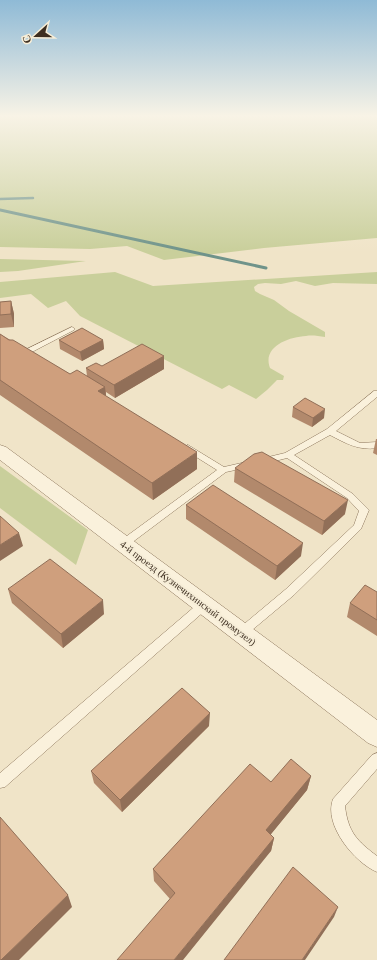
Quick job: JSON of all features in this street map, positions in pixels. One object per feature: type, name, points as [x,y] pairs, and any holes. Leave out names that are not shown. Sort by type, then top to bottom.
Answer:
[{"type":"street","name":"4-й проезд (Кузнечихинский промузел)","points":[[0,451],[377,735]]},
{"type":"lane","points":[[19,344],[32,352],[72,329]]},
{"type":"lane","points":[[123,544],[223,470],[288,455],[330,431],[377,393]]},
{"type":"lane","points":[[330,431],[358,446],[369,447],[377,445]]},
{"type":"lane","points":[[183,445],[223,470]]},
{"type":"lane","points":[[241,633],[290,592],[358,527],[364,510],[350,496],[288,455]]},
{"type":"lane","points":[[0,782],[204,605]]},
{"type":"lane","points":[[377,759],[338,804],[339,821],[349,841],[377,865]]},
{"type":"green space","points":[[0,162],[377,162],[377,238],[264,248],[164,260],[127,246],[90,249],[0,247]]},
{"type":"green space","points":[[0,259],[86,261],[18,271],[0,272]]},
{"type":"green space","points":[[115,272],[153,286],[377,272],[377,284],[333,283],[315,286],[296,281],[281,284],[258,284],[254,287],[255,291],[274,300],[289,311],[325,332],[325,337],[311,336],[292,338],[278,344],[270,354],[269,361],[270,368],[284,376],[283,380],[277,380],[256,399],[229,385],[222,389],[80,316],[66,301],[48,308],[31,294],[0,298],[0,282]]},
{"type":"green space","points":[[0,466],[88,530],[76,565],[0,508]]},
{"type":"building","points":[[11,301],[11,314],[0,315],[0,302]]},
{"type":"building","points":[[82,328],[103,340],[80,352],[59,340]]},
{"type":"building","points":[[0,334],[9,340],[13,340],[70,374],[77,370],[105,387],[98,391],[197,452],[152,483],[0,380]]},
{"type":"building","points":[[142,344],[164,356],[114,385],[86,368],[96,363],[102,366]]},
{"type":"building","points":[[305,398],[325,409],[313,418],[293,407]]},
{"type":"building","points":[[262,452],[348,500],[324,521],[235,468],[254,454]]},
{"type":"building","points":[[213,485],[303,543],[277,566],[186,505]]},
{"type":"building","points":[[0,516],[19,533],[0,545]]},
{"type":"building","points":[[50,559],[103,600],[61,634],[8,589]]},
{"type":"building","points":[[365,585],[377,592],[377,620],[350,603]]},
{"type":"building","points":[[182,688],[210,713],[120,800],[91,771]]},
{"type":"building","points":[[291,759],[311,776],[266,830],[274,838],[174,960],[117,960],[175,893],[153,869],[250,764],[271,782]]},
{"type":"building","points":[[0,817],[68,895],[1,960],[0,960]]},
{"type":"building","points":[[293,867],[338,907],[302,960],[224,960]]},
{"type":"waterway","points":[[0,199],[33,198]]},
{"type":"waterway","points":[[0,210],[266,268]]}]
